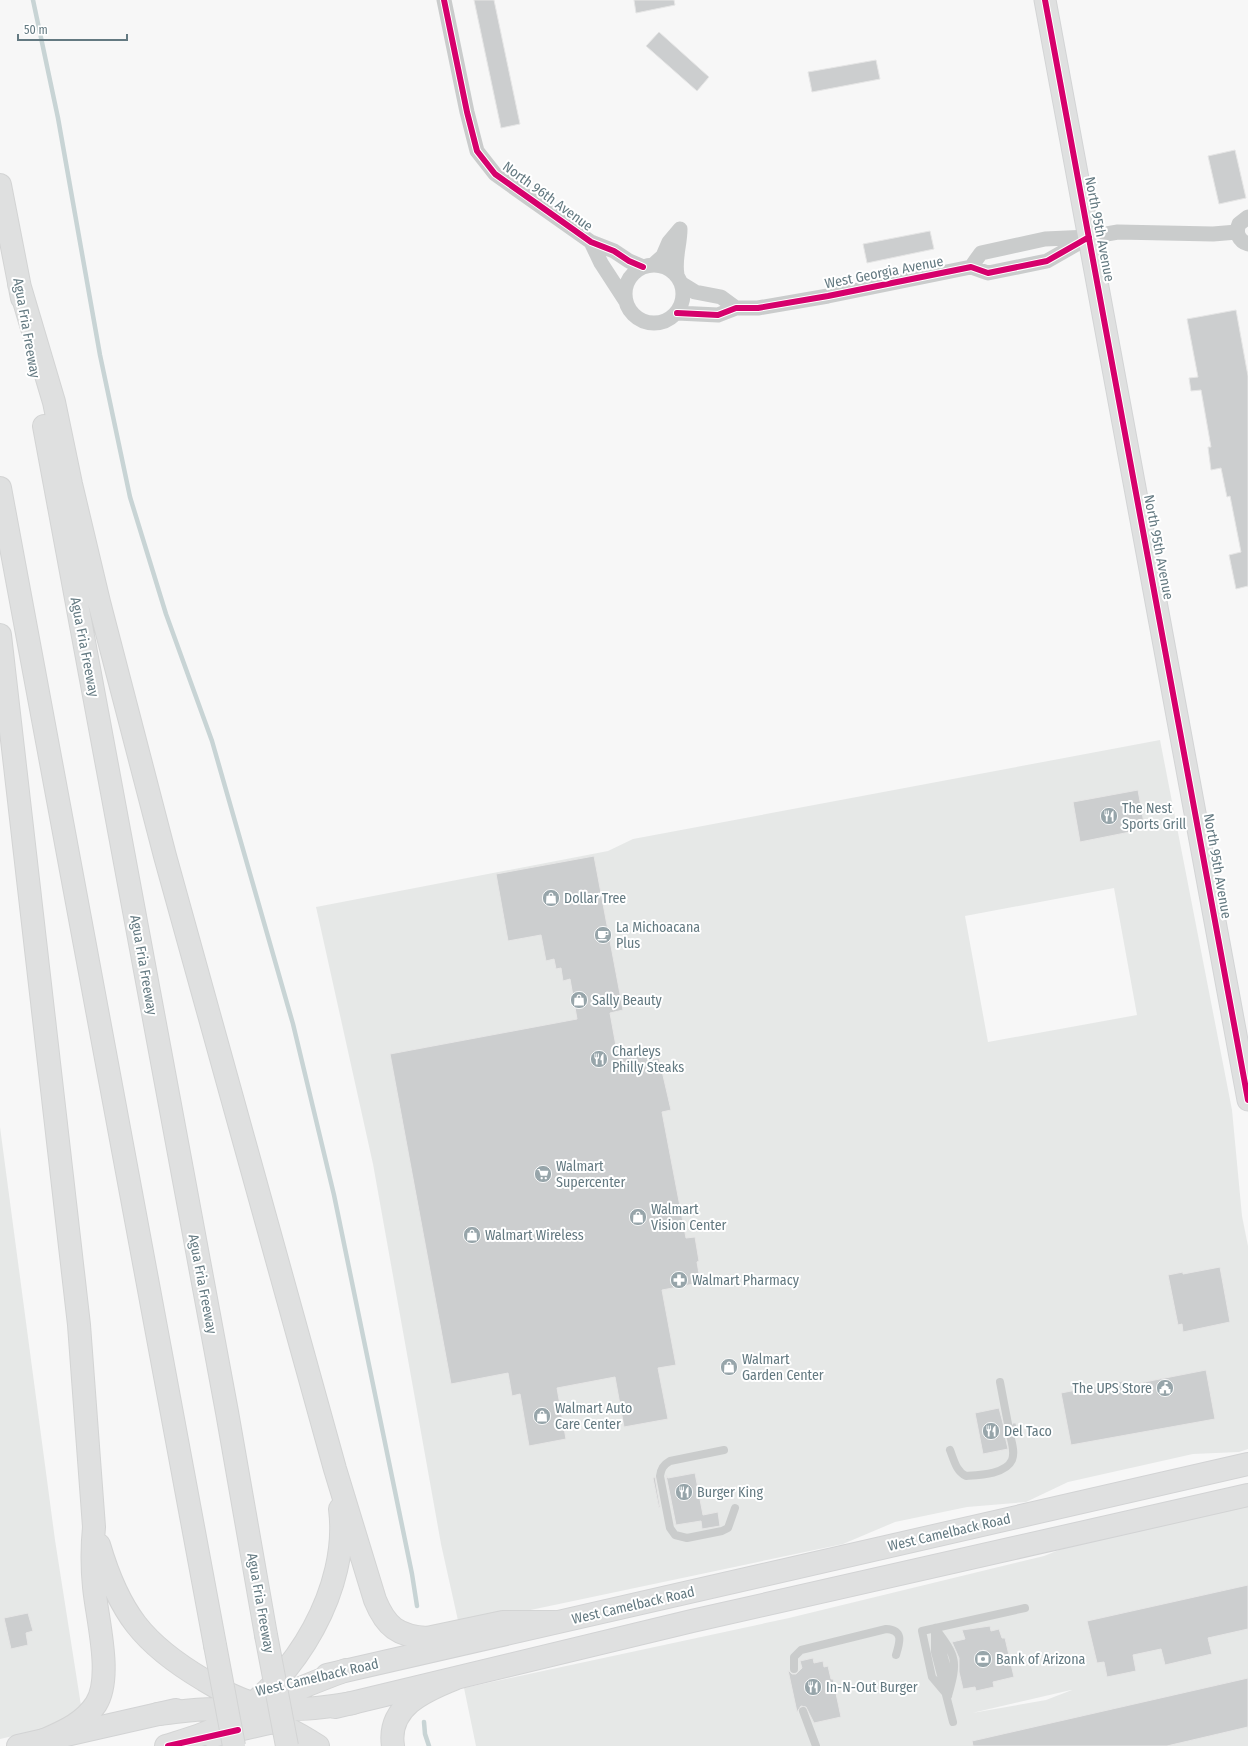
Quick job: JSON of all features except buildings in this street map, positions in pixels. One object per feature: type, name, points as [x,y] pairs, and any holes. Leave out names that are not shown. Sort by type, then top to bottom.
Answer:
[{"type":"main road","name":"Agua Fria Freeway","points":[[0,185],[227,1412],[287,1746]]},
{"type":"main road","points":[[19,284],[54,402],[71,484],[99,602],[165,856],[335,1469],[375,1600],[381,1615],[390,1626],[404,1634],[428,1638],[503,1622],[555,1622]]},
{"type":"main road","points":[[0,488],[215,1644],[252,1714]]},
{"type":"main road","points":[[0,635],[77,1303],[94,1527],[91,1556],[104,1672],[102,1689],[96,1704],[77,1724],[42,1741]]},
{"type":"main road","name":"West Camelback Road","points":[[167,1746],[211,1731],[252,1714],[304,1687],[346,1670],[1248,1464]]},
{"type":"main road","points":[[224,1746],[252,1714],[304,1644],[324,1608],[332,1585],[341,1547],[341,1518],[335,1469]]},
{"type":"main road","name":"West Camelback Road","points":[[252,1714],[354,1703],[666,1628],[1019,1548],[1168,1512],[1248,1495]]},
{"type":"main road","points":[[94,1527],[114,1590],[127,1614],[141,1632],[173,1662],[218,1688],[252,1714]]},
{"type":"main road","points":[[666,1628],[722,1602],[847,1574],[863,1563],[877,1548],[900,1560],[910,1560],[977,1546],[1019,1548]]},
{"type":"main road","points":[[393,1746],[393,1728],[399,1714],[407,1705],[426,1690],[454,1679]]},
{"type":"main road","points":[[18,1746],[158,1714],[198,1709],[220,1709],[252,1714],[300,1734],[318,1746]]},
{"type":"street","name":"North 96th Avenue","points":[[444,0],[467,112],[477,151],[495,174],[591,242],[614,251],[629,261],[649,265]]},
{"type":"street","name":"North 95th Avenue","points":[[1045,0],[1248,1100]]},
{"type":"street","points":[[1248,217],[1239,224],[1237,232],[1240,239],[1248,244]]},
{"type":"street","points":[[680,228],[680,244],[675,263],[680,280],[684,294],[682,304],[677,313],[670,319],[652,323],[642,321],[632,312],[625,300],[627,281],[632,274],[663,256],[669,242],[680,228]]},
{"type":"street","name":"West Georgia Avenue","points":[[971,267],[981,253],[1045,239],[1089,237],[1118,232],[1213,234],[1237,232]]},
{"type":"street","name":"West Georgia Avenue","points":[[677,313],[718,315],[736,308],[758,308],[828,296],[971,267],[988,273],[1047,261],[1089,237]]},
{"type":"street","name":"North 96th Avenue","points":[[591,242],[601,264],[625,300]]},
{"type":"street","points":[[649,265],[670,268],[680,280],[695,292],[721,297],[736,308]]},
{"type":"lane","points":[[1000,1382],[1008,1424]]},
{"type":"lane","points":[[950,1450],[957,1467],[961,1473],[966,1476],[1000,1471],[1008,1465],[1012,1459],[1010,1435]]},
{"type":"lane","points":[[724,1450],[670,1461],[661,1469],[660,1476],[670,1528],[675,1535],[680,1538],[722,1531],[728,1528],[735,1508]]},
{"type":"lane","points":[[948,1696],[932,1677],[922,1631],[1025,1608]]},
{"type":"lane","points":[[935,1628],[935,1652],[948,1696],[953,1722]]},
{"type":"lane","points":[[935,1628],[951,1649],[956,1670],[948,1696]]},
{"type":"lane","points":[[794,1669],[794,1657],[801,1650],[886,1629],[893,1629],[897,1632],[900,1638],[900,1644],[896,1655]]},
{"type":"lane","points":[[803,1711],[816,1746]]},
{"type":"shaded area","points":[[1160,740],[1232,1110],[1242,1216],[1248,1246],[1248,1449],[1239,1452],[1193,1454],[1068,1482],[1026,1502],[967,1507],[895,1522],[843,1544],[459,1625],[441,1544],[373,1164],[316,907],[608,851],[633,839]],"holes":[[[1114,888],[1137,1015],[988,1042],[965,916]]]},
{"type":"shaded area","points":[[0,1127],[55,1540],[82,1712],[65,1724],[0,1739]]},
{"type":"shaded area","points":[[1248,1504],[1248,1746],[476,1746],[464,1688],[789,1618],[1044,1556],[1069,1546]],"holes":[[[1072,1690],[1046,1700],[972,1713]]]},
{"type":"waterway","points":[[33,0],[58,118],[100,355],[130,497],[166,614],[212,741],[293,1024],[334,1195],[412,1574],[417,1606]]},
{"type":"waterway","points":[[424,1722],[425,1734],[429,1746]]},
{"type":"cycle path","points":[[444,0],[467,112],[477,151],[495,174],[591,242],[614,251],[629,261],[643,267]]},
{"type":"cycle path","points":[[1045,0],[1248,1100]]},
{"type":"cycle path","points":[[677,313],[718,315],[736,308],[758,308],[828,296],[971,267],[988,273],[1047,261],[1089,237]]},
{"type":"cycle path","points":[[168,1746],[238,1730]]},
{"type":"place","name":"The Nest Sports Grill","points":[[1109,816]]},
{"type":"place","name":"Dollar Tree","points":[[551,898]]},
{"type":"place","name":"La Michoacana Plus","points":[[603,935]]},
{"type":"place","name":"Sally Beauty","points":[[579,1000]]},
{"type":"place","name":"Charleys Philly Steaks","points":[[599,1059]]},
{"type":"place","name":"Walmart Supercenter","points":[[543,1174]]},
{"type":"place","name":"Walmart Vision Center","points":[[638,1217]]},
{"type":"place","name":"Walmart Wireless","points":[[472,1235]]},
{"type":"place","name":"Walmart Pharmacy","points":[[679,1280]]},
{"type":"place","name":"Walmart Garden Center","points":[[729,1367]]},
{"type":"place","name":"The UPS Store","points":[[1165,1388]]},
{"type":"place","name":"Walmart Auto Care Center","points":[[542,1416]]},
{"type":"place","name":"Del Taco","points":[[991,1431]]},
{"type":"place","name":"Burger King","points":[[684,1492]]},
{"type":"place","name":"Bank of Arizona","points":[[983,1659]]},
{"type":"place","name":"In-N-Out Burger","points":[[813,1687]]}]
